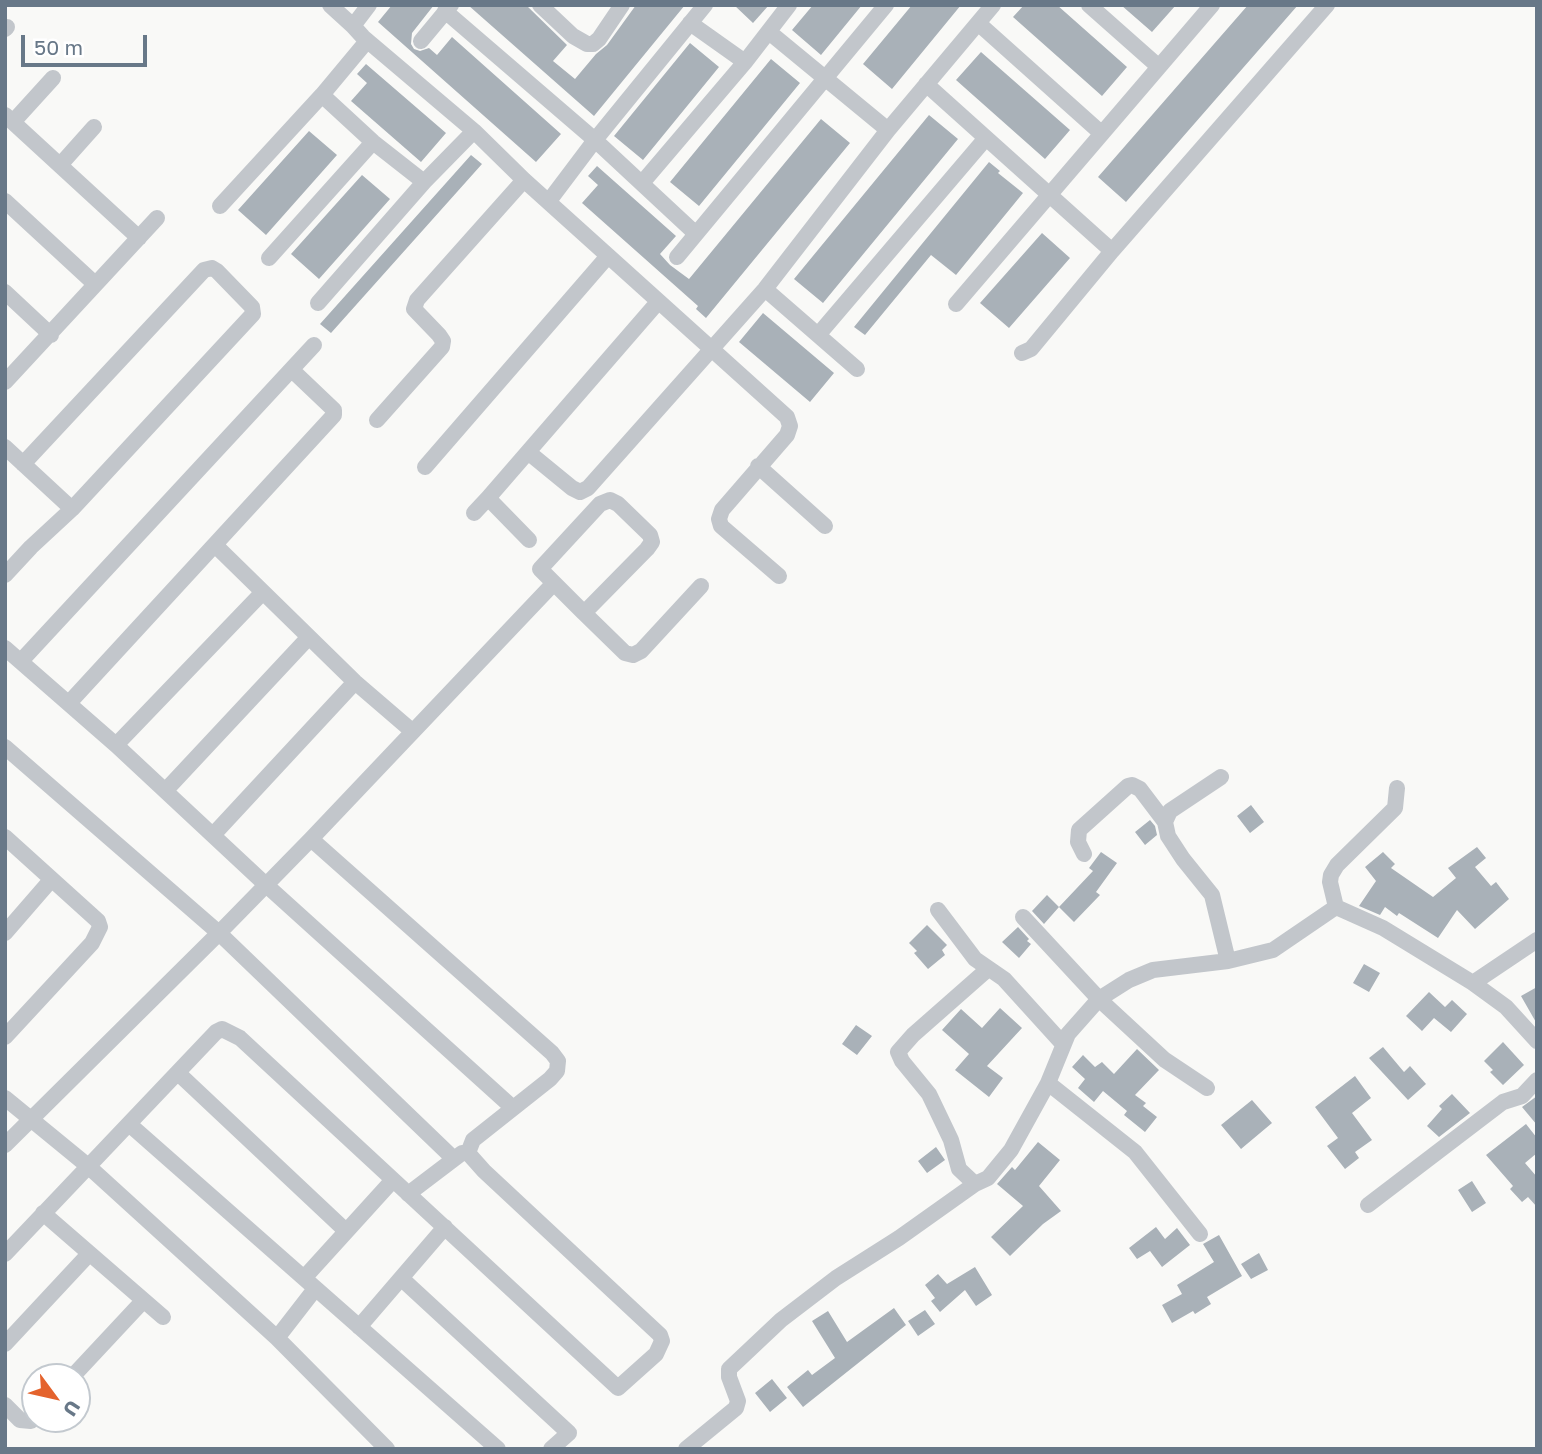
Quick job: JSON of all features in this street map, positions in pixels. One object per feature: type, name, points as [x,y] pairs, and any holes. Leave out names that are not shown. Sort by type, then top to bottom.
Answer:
[{"type":"street","points":[[330,5],[367,41],[474,131],[524,180],[787,417],[790,426],[787,435],[722,510],[719,519],[721,526],[779,576]]},
{"type":"street","points":[[353,26],[369,5]]},
{"type":"street","points":[[540,5],[573,36],[587,44],[593,44],[622,5]]},
{"type":"street","points":[[549,201],[705,5]]},
{"type":"street","points":[[642,183],[746,62],[789,5]]},
{"type":"street","points":[[677,257],[886,5]]},
{"type":"street","points":[[528,452],[572,488],[580,492],[588,488],[765,289],[888,130],[993,5]]},
{"type":"street","points":[[1089,5],[1159,67]]},
{"type":"street","points":[[1022,353],[1031,349],[1112,251],[1327,5]]},
{"type":"street","points":[[956,304],[1208,6]]},
{"type":"street","points":[[421,41],[448,8],[696,234]]},
{"type":"street","points":[[690,23],[746,62]]},
{"type":"street","points":[[978,23],[1101,133]]},
{"type":"street","points":[[769,32],[888,130]]},
{"type":"street","points":[[220,206],[322,95],[367,41]]},
{"type":"street","points":[[53,78],[9,118],[139,238]]},
{"type":"street","points":[[926,84],[1112,251]]},
{"type":"street","points":[[322,95],[373,142],[424,182]]},
{"type":"street","points":[[61,164],[94,127]]},
{"type":"street","points":[[318,303],[424,182],[474,131]]},
{"type":"street","points":[[818,335],[986,138]]},
{"type":"street","points":[[269,258],[373,142]]},
{"type":"street","points":[[377,420],[442,347],[443,341],[439,335],[414,309],[417,300],[524,180]]},
{"type":"street","points":[[5,201],[95,284]]},
{"type":"street","points":[[6,380],[158,218]]},
{"type":"street","points":[[425,467],[608,256]]},
{"type":"street","points":[[5,575],[72,509],[253,314],[252,307],[217,271],[212,268],[204,270],[23,464]]},
{"type":"street","points":[[765,289],[857,369]]},
{"type":"street","points":[[5,292],[51,335]]},
{"type":"street","points":[[474,513],[659,302]]},
{"type":"street","points":[[20,661],[314,345]]},
{"type":"street","points":[[69,703],[334,415],[334,410],[292,370]]},
{"type":"street","points":[[5,447],[72,509]]},
{"type":"street","points":[[758,466],[825,526]]},
{"type":"street","points":[[488,498],[529,540]]},
{"type":"street","points":[[584,614],[652,542],[650,535],[618,504],[610,500],[600,505],[540,569],[584,614],[625,653],[633,655],[640,651],[701,586]]},
{"type":"street","points":[[216,546],[355,682],[412,731]]},
{"type":"street","points":[[5,1145],[311,839],[554,583]]},
{"type":"street","points":[[116,745],[263,592]]},
{"type":"street","points":[[166,790],[309,637]]},
{"type":"street","points":[[5,648],[166,790],[265,884],[513,1108]]},
{"type":"street","points":[[213,835],[355,682]]},
{"type":"street","points":[[5,747],[219,933],[454,1159]]},
{"type":"street","points":[[1165,822],[1170,811],[1221,777]]},
{"type":"street","points":[[1084,854],[1078,842],[1079,830],[1128,786],[1140,789],[1165,822],[1168,836],[1175,848],[1212,895],[1228,961]]},
{"type":"street","points":[[1336,907],[1331,875],[1337,865],[1395,808],[1396,788]]},
{"type":"street","points":[[5,837],[97,921],[98,933],[5,1037]]},
{"type":"street","points":[[311,839],[558,1061],[557,1071],[550,1079],[408,1194]]},
{"type":"street","points":[[5,933],[51,880]]},
{"type":"street","points":[[687,1449],[736,1408],[738,1401],[729,1377],[729,1369],[781,1320],[836,1278],[899,1238],[975,1184],[988,1178],[1011,1150],[1048,1083],[1068,1034],[1099,999],[1129,980],[1153,970],[1228,961],[1273,950],[1336,907]]},
{"type":"street","points":[[1336,907],[1382,928],[1473,984],[1506,1007],[1537,1041]]},
{"type":"street","points":[[938,910],[975,959],[1004,979],[1063,1044]]},
{"type":"street","points":[[1023,917],[1099,999],[1165,1060],[1208,1088]]},
{"type":"street","points":[[1473,984],[1537,940]]},
{"type":"street","points":[[975,1184],[959,1168],[951,1140],[929,1094],[902,1061],[898,1052],[913,1035],[988,969]]},
{"type":"street","points":[[5,1254],[222,1028],[240,1038],[618,1388],[656,1354],[662,1341],[660,1335],[471,1159],[469,1147]]},
{"type":"street","points":[[178,1073],[346,1231]]},
{"type":"street","points":[[1368,1205],[1503,1102],[1522,1096],[1537,1080]]},
{"type":"street","points":[[1048,1083],[1135,1152],[1200,1234]]},
{"type":"street","points":[[5,1098],[88,1166],[277,1338],[387,1449]]},
{"type":"street","points":[[129,1124],[498,1449]]},
{"type":"street","points":[[277,1338],[309,1284],[346,1231],[393,1180]]},
{"type":"street","points":[[43,1213],[163,1317]]},
{"type":"street","points":[[359,1327],[445,1227]]},
{"type":"street","points":[[5,1344],[89,1254]]},
{"type":"street","points":[[402,1279],[569,1433],[551,1449]]},
{"type":"street","points":[[85,1363],[143,1301]]},
{"type":"street","points":[[5,1405],[21,1420]]},
{"type":"building","points":[[392,5],[434,5],[412,33],[411,44],[414,49],[420,51],[429,48],[437,55],[452,37],[561,134],[536,162],[378,22]]},
{"type":"building","points":[[468,5],[526,5],[567,45],[553,61],[575,79],[607,45],[636,5],[685,5],[594,116]]},
{"type":"building","points":[[734,5],[769,5],[753,23]]},
{"type":"building","points":[[813,5],[862,5],[821,55],[792,30]]},
{"type":"building","points":[[912,5],[961,5],[892,89],[863,64]]},
{"type":"building","points":[[1024,5],[1057,5],[1127,67],[1102,96],[1013,17]]},
{"type":"building","points":[[1121,5],[1176,5],[1152,32]]},
{"type":"building","points":[[1248,5],[1298,5],[1126,202],[1098,177]]},
{"type":"building","points":[[690,43],[719,67],[643,160],[614,136]]},
{"type":"building","points":[[981,52],[1070,130],[1045,159],[956,80]]},
{"type":"building","points":[[771,59],[800,83],[699,206],[670,182]]},
{"type":"building","points":[[366,64],[446,133],[421,162],[351,101],[367,83],[357,74]]},
{"type":"building","points":[[929,115],[958,139],[823,303],[794,279]]},
{"type":"building","points":[[821,119],[850,143],[706,318],[696,309],[698,306],[582,203],[598,185],[588,176],[597,166],[676,236],[660,254],[689,279]]},
{"type":"building","points":[[309,131],[337,155],[266,235],[238,210]]},
{"type":"building","points":[[471,155],[482,164],[331,333],[320,324]]},
{"type":"building","points":[[989,162],[1023,193],[956,275],[931,255],[865,335],[854,327]]},
{"type":"building","points":[[362,175],[390,199],[319,279],[291,254]]},
{"type":"building","points":[[1042,233],[1070,258],[1009,328],[980,303]]},
{"type":"building","points":[[763,313],[834,373],[810,402],[739,342]]},
{"type":"building","points":[[1251,805],[1264,822],[1250,833],[1237,816]]},
{"type":"building","points":[[1150,820],[1157,835],[1145,845],[1135,832]]},
{"type":"building","points":[[1477,847],[1486,858],[1475,867],[1491,886],[1496,882],[1509,899],[1475,929],[1457,910],[1438,938],[1385,907],[1380,915],[1359,906],[1376,881],[1365,867],[1383,852],[1395,864],[1391,868],[1433,897],[1456,878],[1448,868]]},
{"type":"building","points":[[1101,852],[1117,863],[1096,892],[1100,895],[1074,922],[1059,907],[1093,871],[1089,868]]},
{"type":"building","points":[[1047,895],[1059,907],[1044,924],[1032,911]]},
{"type":"building","points":[[927,925],[947,945],[942,950],[945,955],[928,969],[909,943]]},
{"type":"building","points":[[1018,927],[1031,944],[1019,958],[1002,942]]},
{"type":"building","points":[[1364,964],[1380,973],[1369,992],[1353,983]]},
{"type":"building","points":[[1537,987],[1537,1024],[1521,996]]},
{"type":"building","points":[[1429,992],[1445,1007],[1452,1000],[1467,1014],[1451,1032],[1434,1018],[1422,1031],[1406,1016]]},
{"type":"building","points":[[1000,1008],[1022,1028],[987,1066],[1003,1078],[989,1097],[955,1070],[969,1054],[942,1030],[961,1009],[982,1028]]},
{"type":"building","points":[[856,1025],[872,1036],[857,1055],[842,1044]]},
{"type":"building","points":[[1503,1042],[1524,1065],[1503,1085],[1490,1072],[1493,1070],[1484,1061]]},
{"type":"building","points":[[1383,1047],[1404,1072],[1410,1066],[1426,1084],[1408,1100],[1369,1058]]},
{"type":"building","points":[[1137,1049],[1159,1070],[1135,1095],[1146,1103],[1143,1106],[1157,1117],[1145,1132],[1124,1115],[1127,1111],[1103,1091],[1094,1102],[1078,1088],[1085,1079],[1072,1067],[1083,1055],[1095,1067],[1102,1062],[1114,1074]]},
{"type":"building","points":[[1355,1076],[1371,1098],[1352,1113],[1372,1140],[1355,1152],[1359,1158],[1345,1169],[1327,1146],[1338,1138],[1315,1107]]},
{"type":"building","points":[[1452,1094],[1470,1113],[1439,1137],[1427,1126],[1442,1109],[1439,1106]]},
{"type":"building","points":[[1537,1096],[1537,1125],[1522,1107]]},
{"type":"building","points":[[1252,1100],[1272,1123],[1241,1149],[1221,1125]]},
{"type":"building","points":[[1526,1124],[1537,1138],[1537,1153],[1525,1163],[1537,1177],[1537,1207],[1528,1197],[1522,1202],[1510,1189],[1513,1186],[1486,1155]]},
{"type":"building","points":[[1038,1142],[1060,1160],[1039,1186],[1061,1211],[1043,1224],[1010,1256],[991,1237],[1023,1206],[997,1184],[1012,1167],[1015,1170]]},
{"type":"building","points":[[936,1147],[945,1160],[927,1173],[918,1161]]},
{"type":"building","points":[[1472,1181],[1486,1203],[1472,1212],[1458,1190]]},
{"type":"building","points":[[1156,1227],[1165,1239],[1177,1228],[1190,1245],[1162,1267],[1150,1251],[1137,1259],[1129,1248]]},
{"type":"building","points":[[1219,1235],[1242,1276],[1207,1297],[1211,1304],[1172,1323],[1162,1305],[1182,1294],[1177,1285],[1214,1262],[1203,1244]]},
{"type":"building","points":[[1259,1253],[1268,1270],[1251,1279],[1241,1264]]},
{"type":"building","points":[[975,1267],[992,1295],[976,1306],[965,1290],[940,1312],[931,1301],[935,1298],[925,1285],[938,1274],[947,1284]]},
{"type":"building","points":[[894,1308],[906,1325],[803,1407],[787,1387],[808,1370],[812,1375],[835,1358],[812,1321],[828,1311],[847,1342]]},
{"type":"building","points":[[925,1310],[935,1324],[918,1336],[908,1321]]},
{"type":"building","points":[[772,1379],[787,1398],[770,1412],[755,1393]]}]
